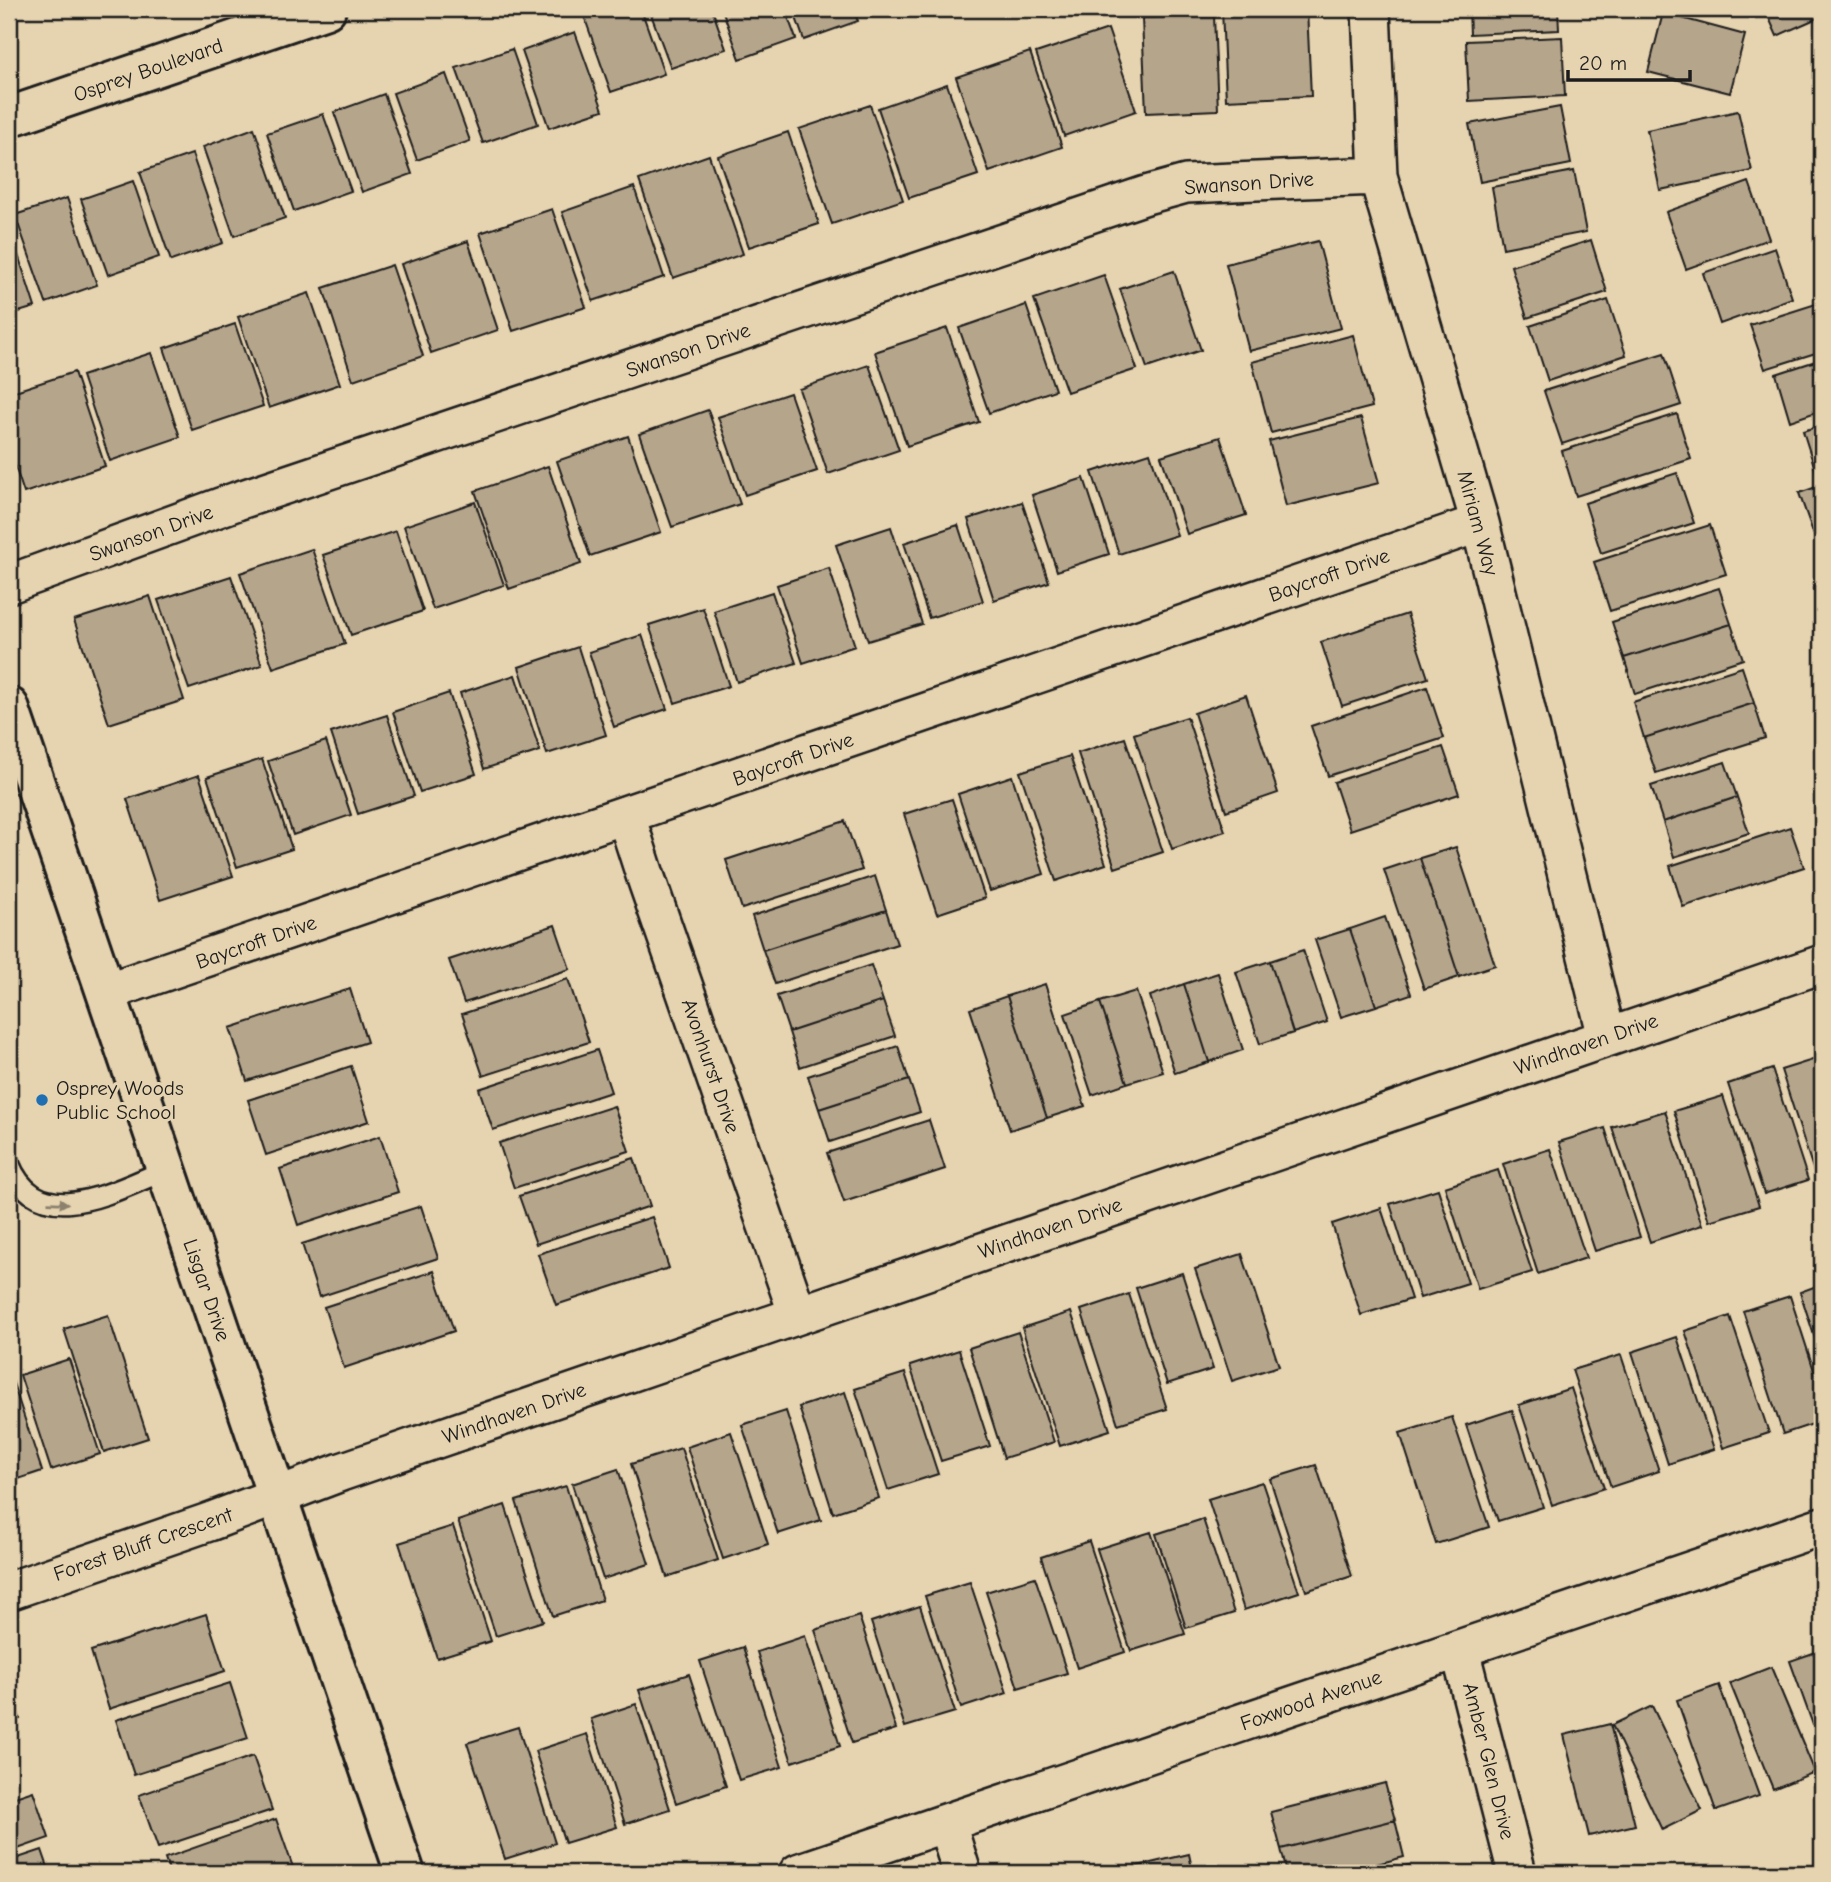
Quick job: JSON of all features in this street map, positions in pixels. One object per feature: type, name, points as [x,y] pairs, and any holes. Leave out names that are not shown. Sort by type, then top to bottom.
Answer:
[{"type":"street","name":"Osprey Boulevard","points":[[9,117],[326,9]]},
{"type":"street","name":"Miriam Way","points":[[1371,9],[1378,176],[1480,523],[1607,1037]]},
{"type":"street","name":"Swanson Drive","points":[[9,584],[237,501],[1146,195],[1186,184],[1378,176]]},
{"type":"street","name":"Baycroft Drive","points":[[106,992],[1480,523]]},
{"type":"street","name":"Lisgar Drive","points":[[9,707],[405,1873]]},
{"type":"street","name":"Avonhurst Drive","points":[[626,816],[798,1315]]},
{"type":"street","name":"Windhaven Drive","points":[[278,1495],[1822,964]]},
{"type":"street","name":"Forest Bluff Crescent","points":[[9,1591],[278,1495]]},
{"type":"street","name":"Foxwood Avenue","points":[[798,1873],[1822,1526]]},
{"type":"street","name":"Amber Glen Drive","points":[[1460,1650],[1517,1873]]},
{"type":"street","points":[[947,1824],[962,1873]]},
{"type":"lane","points":[[9,1163],[23,1187],[44,1202],[62,1204],[103,1194],[166,1170]]},
{"type":"building","points":[[606,9],[641,9],[664,74],[611,92],[584,16]]},
{"type":"building","points":[[649,9],[712,9],[726,49],[671,68]]},
{"type":"building","points":[[722,9],[785,9],[796,39],[740,59]]},
{"type":"building","points":[[793,9],[853,9],[858,21],[804,40]]},
{"type":"building","points":[[1222,9],[1307,9],[1311,96],[1226,100]]},
{"type":"building","points":[[1469,9],[1558,9],[1559,30],[1470,34]]},
{"type":"building","points":[[1765,9],[1822,9],[1822,16],[1777,36]]},
{"type":"building","points":[[1663,13],[1745,35],[1730,93],[1648,72]]},
{"type":"building","points":[[1214,16],[1218,110],[1146,113],[1142,18]]},
{"type":"building","points":[[1108,29],[1136,111],[1064,136],[1036,53]]},
{"type":"building","points":[[575,32],[603,110],[549,128],[522,51]]},
{"type":"building","points":[[1562,37],[1565,96],[1469,101],[1466,41]]},
{"type":"building","points":[[512,49],[538,124],[483,143],[456,68]]},
{"type":"building","points":[[1030,52],[1062,147],[989,172],[956,77]]},
{"type":"building","points":[[446,74],[470,141],[417,160],[393,93]]},
{"type":"building","points":[[947,84],[978,175],[909,198],[878,108]]},
{"type":"building","points":[[384,94],[412,174],[362,192],[334,112]]},
{"type":"building","points":[[870,105],[903,200],[832,224],[799,129]]},
{"type":"building","points":[[1560,107],[1571,164],[1480,182],[1469,124]]},
{"type":"building","points":[[1738,111],[1752,171],[1660,190],[1647,130]]},
{"type":"building","points":[[323,114],[351,191],[294,211],[267,133]]},
{"type":"building","points":[[254,128],[285,218],[234,236],[203,147]]},
{"type":"building","points":[[788,132],[819,224],[749,247],[718,156]]},
{"type":"building","points":[[192,154],[223,243],[171,261],[140,172]]},
{"type":"building","points":[[709,155],[743,254],[673,278],[639,180]]},
{"type":"building","points":[[1574,171],[1586,232],[1503,248],[1492,187]]},
{"type":"building","points":[[133,181],[159,257],[108,275],[81,199]]},
{"type":"building","points":[[1749,182],[1769,239],[1686,269],[1666,212]]},
{"type":"building","points":[[634,187],[664,277],[593,301],[562,212]]},
{"type":"building","points":[[67,198],[97,285],[46,303],[15,215]]},
{"type":"building","points":[[552,209],[586,307],[513,331],[480,233]]},
{"type":"building","points":[[9,227],[35,307],[9,315]]},
{"type":"building","points":[[1591,240],[1607,292],[1527,318],[1511,266]]},
{"type":"building","points":[[468,241],[498,330],[431,353],[401,264]]},
{"type":"building","points":[[1318,241],[1341,328],[1249,351],[1226,264]]},
{"type":"building","points":[[1775,248],[1792,298],[1720,324],[1703,273]]},
{"type":"building","points":[[392,265],[423,356],[353,380],[323,288]]},
{"type":"building","points":[[1174,271],[1201,350],[1147,368],[1120,289]]},
{"type":"building","points":[[1104,275],[1137,369],[1067,392],[1034,299]]},
{"type":"building","points":[[309,293],[340,384],[269,408],[238,317]]},
{"type":"building","points":[[1608,300],[1626,355],[1548,381],[1530,326]]},
{"type":"building","points":[[1822,302],[1822,351],[1765,369],[1750,325]]},
{"type":"building","points":[[1026,305],[1055,390],[989,413],[959,328]]},
{"type":"building","points":[[235,324],[263,406],[192,430],[164,348]]},
{"type":"building","points":[[947,328],[979,422],[907,446],[875,352]]},
{"type":"building","points":[[1353,335],[1372,407],[1271,433],[1252,362]]},
{"type":"building","points":[[151,353],[180,437],[110,461],[82,376]]},
{"type":"building","points":[[1664,353],[1681,405],[1562,444],[1544,391]]},
{"type":"building","points":[[1822,359],[1822,410],[1790,421],[1776,374]]},
{"type":"building","points":[[869,365],[899,450],[828,474],[799,389]]},
{"type":"building","points":[[74,372],[105,466],[24,493],[9,448],[9,393]]},
{"type":"building","points":[[790,393],[817,471],[745,495],[718,417]]},
{"type":"building","points":[[708,410],[740,504],[672,527],[639,434]]},
{"type":"building","points":[[1677,414],[1691,459],[1576,496],[1562,451]]},
{"type":"building","points":[[1361,418],[1379,483],[1286,506],[1269,441]]},
{"type":"building","points":[[1822,425],[1822,477],[1818,478],[1803,431]]},
{"type":"building","points":[[628,436],[661,532],[590,556],[557,461]]},
{"type":"building","points":[[1220,437],[1246,515],[1187,534],[1161,456]]},
{"type":"building","points":[[1150,453],[1177,535],[1119,554],[1092,472]]},
{"type":"building","points":[[548,466],[581,564],[509,589],[475,491]]},
{"type":"building","points":[[1677,473],[1694,523],[1601,553],[1585,503]]},
{"type":"building","points":[[1084,478],[1109,554],[1057,571],[1032,495]]},
{"type":"building","points":[[1822,485],[1822,536],[1815,538],[1799,493]]},
{"type":"building","points":[[475,502],[504,585],[433,609],[404,526]]},
{"type":"building","points":[[1022,502],[1049,582],[994,600],[968,519]]},
{"type":"building","points":[[958,525],[983,601],[929,618],[904,543]]},
{"type":"building","points":[[1710,525],[1726,574],[1610,611],[1594,562]]},
{"type":"building","points":[[891,527],[922,624],[868,641],[836,545]]},
{"type":"building","points":[[396,531],[423,611],[351,635],[323,555]]},
{"type":"building","points":[[312,549],[345,644],[273,668],[240,573]]},
{"type":"building","points":[[829,568],[855,646],[803,663],[777,585]]},
{"type":"building","points":[[231,576],[262,665],[189,689],[158,600]]},
{"type":"building","points":[[1719,588],[1731,624],[1624,658],[1612,622]]},
{"type":"building","points":[[772,592],[796,663],[737,682],[714,611]]},
{"type":"building","points":[[150,596],[184,700],[109,724],[74,620]]},
{"type":"building","points":[[703,608],[729,686],[675,703],[649,625]]},
{"type":"building","points":[[1407,614],[1428,678],[1342,706],[1321,642]]},
{"type":"building","points":[[1731,624],[1743,659],[1635,694],[1624,658]]},
{"type":"building","points":[[642,635],[667,709],[614,727],[589,652]]},
{"type":"building","points":[[578,647],[606,735],[547,754],[519,667]]},
{"type":"building","points":[[1742,667],[1754,703],[1644,738],[1633,702]]},
{"type":"building","points":[[515,675],[540,751],[484,769],[460,693]]},
{"type":"building","points":[[1427,687],[1444,738],[1328,776],[1311,726]]},
{"type":"building","points":[[449,693],[476,774],[420,792],[393,712]]},
{"type":"building","points":[[1246,695],[1278,793],[1226,811],[1194,713]]},
{"type":"building","points":[[1754,703],[1765,738],[1656,773],[1644,738]]},
{"type":"building","points":[[387,715],[414,796],[358,814],[331,733]]},
{"type":"building","points":[[1187,717],[1225,831],[1172,849],[1134,734]]},
{"type":"building","points":[[1125,738],[1163,852],[1115,868],[1078,753]]},
{"type":"building","points":[[326,741],[351,815],[293,835],[268,761]]},
{"type":"building","points":[[1443,747],[1459,794],[1350,830],[1334,782]]},
{"type":"building","points":[[1070,756],[1106,864],[1056,881],[1020,772]]},
{"type":"building","points":[[262,759],[292,849],[237,867],[207,777]]},
{"type":"building","points":[[1725,762],[1737,797],[1663,822],[1651,786]]},
{"type":"building","points":[[199,775],[233,876],[160,900],[127,799]]},
{"type":"building","points":[[1012,776],[1044,874],[990,891],[958,794]]},
{"type":"building","points":[[1737,797],[1749,833],[1674,857],[1663,822]]},
{"type":"building","points":[[952,799],[985,898],[937,914],[904,814]]},
{"type":"building","points":[[845,821],[862,870],[742,909],[726,860]]},
{"type":"building","points":[[1790,827],[1804,867],[1683,907],[1670,866]]},
{"type":"building","points":[[1456,847],[1495,965],[1459,977],[1420,858]]},
{"type":"building","points":[[1420,858],[1459,977],[1424,989],[1384,870]]},
{"type":"building","points":[[875,876],[886,910],[763,950],[752,916]]},
{"type":"building","points":[[886,910],[897,944],[775,984],[763,950]]},
{"type":"building","points":[[1385,917],[1411,994],[1376,1006],[1350,929]]},
{"type":"building","points":[[555,925],[570,969],[464,1003],[449,960]]},
{"type":"building","points":[[1350,929],[1376,1006],[1341,1017],[1315,940]]},
{"type":"building","points":[[1303,950],[1327,1022],[1293,1033],[1270,961]]},
{"type":"building","points":[[1270,961],[1293,1033],[1260,1044],[1236,972]]},
{"type":"building","points":[[871,965],[883,1001],[789,1032],[777,996]]},
{"type":"building","points":[[1218,973],[1243,1050],[1209,1062],[1184,984]]},
{"type":"building","points":[[568,979],[589,1042],[483,1076],[462,1014]]},
{"type":"building","points":[[1045,984],[1085,1106],[1047,1118],[1007,996]]},
{"type":"building","points":[[1184,984],[1209,1062],[1175,1073],[1150,996]]},
{"type":"building","points":[[350,989],[367,1042],[247,1081],[230,1028]]},
{"type":"building","points":[[1136,991],[1163,1072],[1127,1083],[1100,1002]]},
{"type":"building","points":[[1007,996],[1047,1118],[1010,1130],[970,1009]]},
{"type":"building","points":[[883,1001],[895,1036],[800,1067],[789,1032]]},
{"type":"building","points":[[1100,1002],[1127,1083],[1092,1095],[1065,1014]]},
{"type":"building","points":[[898,1046],[909,1080],[819,1109],[808,1076]]},
{"type":"building","points":[[597,1050],[611,1092],[493,1130],[479,1089]]},
{"type":"building","points":[[1822,1057],[1822,1182],[1818,1184],[1781,1070]]},
{"type":"building","points":[[351,1066],[369,1121],[266,1155],[248,1100]]},
{"type":"building","points":[[1772,1069],[1808,1180],[1764,1194],[1728,1084]]},
{"type":"building","points":[[909,1080],[920,1112],[830,1142],[819,1109]]},
{"type":"building","points":[[1723,1096],[1759,1206],[1709,1221],[1674,1111]]},
{"type":"building","points":[[614,1106],[629,1151],[514,1188],[499,1143]]},
{"type":"building","points":[[1665,1111],[1702,1225],[1650,1242],[1612,1127]]},
{"type":"building","points":[[929,1120],[945,1169],[844,1202],[827,1153]]},
{"type":"building","points":[[1605,1128],[1640,1237],[1595,1251],[1559,1142]]},
{"type":"building","points":[[380,1136],[398,1192],[298,1225],[280,1169]]},
{"type":"building","points":[[1550,1149],[1586,1258],[1538,1274],[1503,1164]]},
{"type":"building","points":[[634,1158],[650,1206],[536,1244],[519,1196]]},
{"type":"building","points":[[1498,1170],[1532,1272],[1478,1289],[1445,1187]]},
{"type":"building","points":[[1438,1189],[1468,1283],[1420,1298],[1390,1204]]},
{"type":"building","points":[[421,1206],[438,1258],[319,1297],[302,1244]]},
{"type":"building","points":[[1381,1208],[1411,1299],[1361,1315],[1332,1224]]},
{"type":"building","points":[[652,1217],[669,1268],[556,1305],[538,1254]]},
{"type":"building","points":[[1242,1254],[1279,1366],[1232,1381],[1195,1269]]},
{"type":"building","points":[[434,1271],[454,1331],[344,1368],[324,1307]]},
{"type":"building","points":[[1182,1273],[1213,1369],[1167,1384],[1136,1288]]},
{"type":"building","points":[[1822,1284],[1822,1360],[1800,1292]]},
{"type":"building","points":[[1129,1294],[1167,1409],[1118,1424],[1081,1310]]},
{"type":"building","points":[[1790,1296],[1822,1395],[1822,1421],[1783,1434],[1743,1311]]},
{"type":"building","points":[[1071,1312],[1110,1430],[1060,1446],[1022,1328]]},
{"type":"building","points":[[108,1315],[148,1438],[104,1452],[64,1329]]},
{"type":"building","points":[[1730,1316],[1769,1433],[1723,1448],[1685,1331]]},
{"type":"building","points":[[1018,1332],[1054,1442],[1004,1458],[969,1348]]},
{"type":"building","points":[[1677,1337],[1714,1449],[1668,1464],[1632,1352]]},
{"type":"building","points":[[959,1350],[990,1446],[941,1461],[910,1366]]},
{"type":"building","points":[[1621,1355],[1659,1471],[1611,1487],[1572,1370]]},
{"type":"building","points":[[69,1359],[100,1454],[51,1470],[20,1375]]},
{"type":"building","points":[[9,1371],[42,1471],[9,1482]]},
{"type":"building","points":[[905,1373],[938,1474],[888,1490],[855,1389]]},
{"type":"building","points":[[1571,1388],[1604,1488],[1552,1505],[1519,1405]]},
{"type":"building","points":[[845,1392],[879,1498],[833,1513],[799,1407]]},
{"type":"building","points":[[1512,1410],[1543,1507],[1498,1521],[1466,1425]]},
{"type":"building","points":[[786,1411],[821,1520],[778,1534],[742,1425]]},
{"type":"building","points":[[1452,1417],[1489,1527],[1436,1544],[1400,1433]]},
{"type":"building","points":[[731,1432],[768,1544],[723,1559],[687,1447]]},
{"type":"building","points":[[681,1448],[718,1560],[667,1577],[631,1464]]},
{"type":"building","points":[[1316,1465],[1352,1576],[1306,1591],[1270,1479]]},
{"type":"building","points":[[618,1469],[649,1564],[603,1579],[572,1484]]},
{"type":"building","points":[[1262,1482],[1299,1592],[1244,1610],[1208,1499]]},
{"type":"building","points":[[566,1486],[602,1600],[553,1616],[516,1501]]},
{"type":"building","points":[[505,1505],[543,1621],[496,1636],[458,1521]]},
{"type":"building","points":[[1203,1519],[1234,1613],[1186,1628],[1156,1534]]},
{"type":"building","points":[[453,1526],[491,1641],[437,1658],[399,1543]]},
{"type":"building","points":[[1151,1532],[1185,1634],[1131,1651],[1097,1549]]},
{"type":"building","points":[[1089,1541],[1125,1652],[1077,1668],[1041,1557]]},
{"type":"building","points":[[1035,1577],[1067,1673],[1018,1688],[986,1592]]},
{"type":"building","points":[[970,1582],[1007,1693],[961,1708],[925,1596]]},
{"type":"building","points":[[920,1606],[955,1712],[905,1727],[871,1622]]},
{"type":"building","points":[[206,1614],[225,1671],[109,1709],[91,1651]]},
{"type":"building","points":[[859,1616],[896,1729],[852,1743],[815,1630]]},
{"type":"building","points":[[805,1636],[840,1746],[792,1762],[757,1652]]},
{"type":"building","points":[[743,1647],[782,1767],[739,1780],[700,1661]]},
{"type":"building","points":[[1822,1650],[1822,1750],[1790,1661]]},
{"type":"building","points":[[1771,1667],[1815,1772],[1773,1789],[1730,1683]]},
{"type":"building","points":[[689,1674],[726,1786],[676,1803],[639,1690]]},
{"type":"building","points":[[230,1683],[248,1738],[134,1775],[116,1720]]},
{"type":"building","points":[[9,1684],[20,1719],[9,1723]]},
{"type":"building","points":[[1719,1685],[1759,1796],[1716,1811],[1677,1700]]},
{"type":"building","points":[[636,1704],[670,1809],[625,1824],[591,1719]]},
{"type":"building","points":[[1652,1706],[1702,1810],[1662,1830],[1612,1725]]},
{"type":"building","points":[[1610,1724],[1635,1825],[1589,1836],[1564,1735]]},
{"type":"building","points":[[518,1727],[555,1843],[505,1859],[467,1743]]},
{"type":"building","points":[[587,1734],[617,1827],[565,1843],[535,1751]]},
{"type":"building","points":[[253,1756],[272,1810],[158,1848],[139,1795]]},
{"type":"building","points":[[1385,1783],[1395,1820],[1281,1849],[1271,1812]]},
{"type":"building","points":[[33,1791],[49,1838],[9,1852],[9,1799]]},
{"type":"building","points":[[276,1819],[295,1873],[170,1873],[165,1858]]},
{"type":"building","points":[[1395,1820],[1404,1857],[1342,1873],[1287,1873],[1281,1849]]},
{"type":"building","points":[[42,1850],[50,1873],[9,1873],[9,1861]]},
{"type":"building","points":[[1189,1854],[1193,1873],[1108,1873]]},
{"type":"building","points":[[1409,1865],[1411,1873],[1378,1873]]},
{"type":"place","name":"Osprey Woods Public School","points":[[42,1100]]}]
